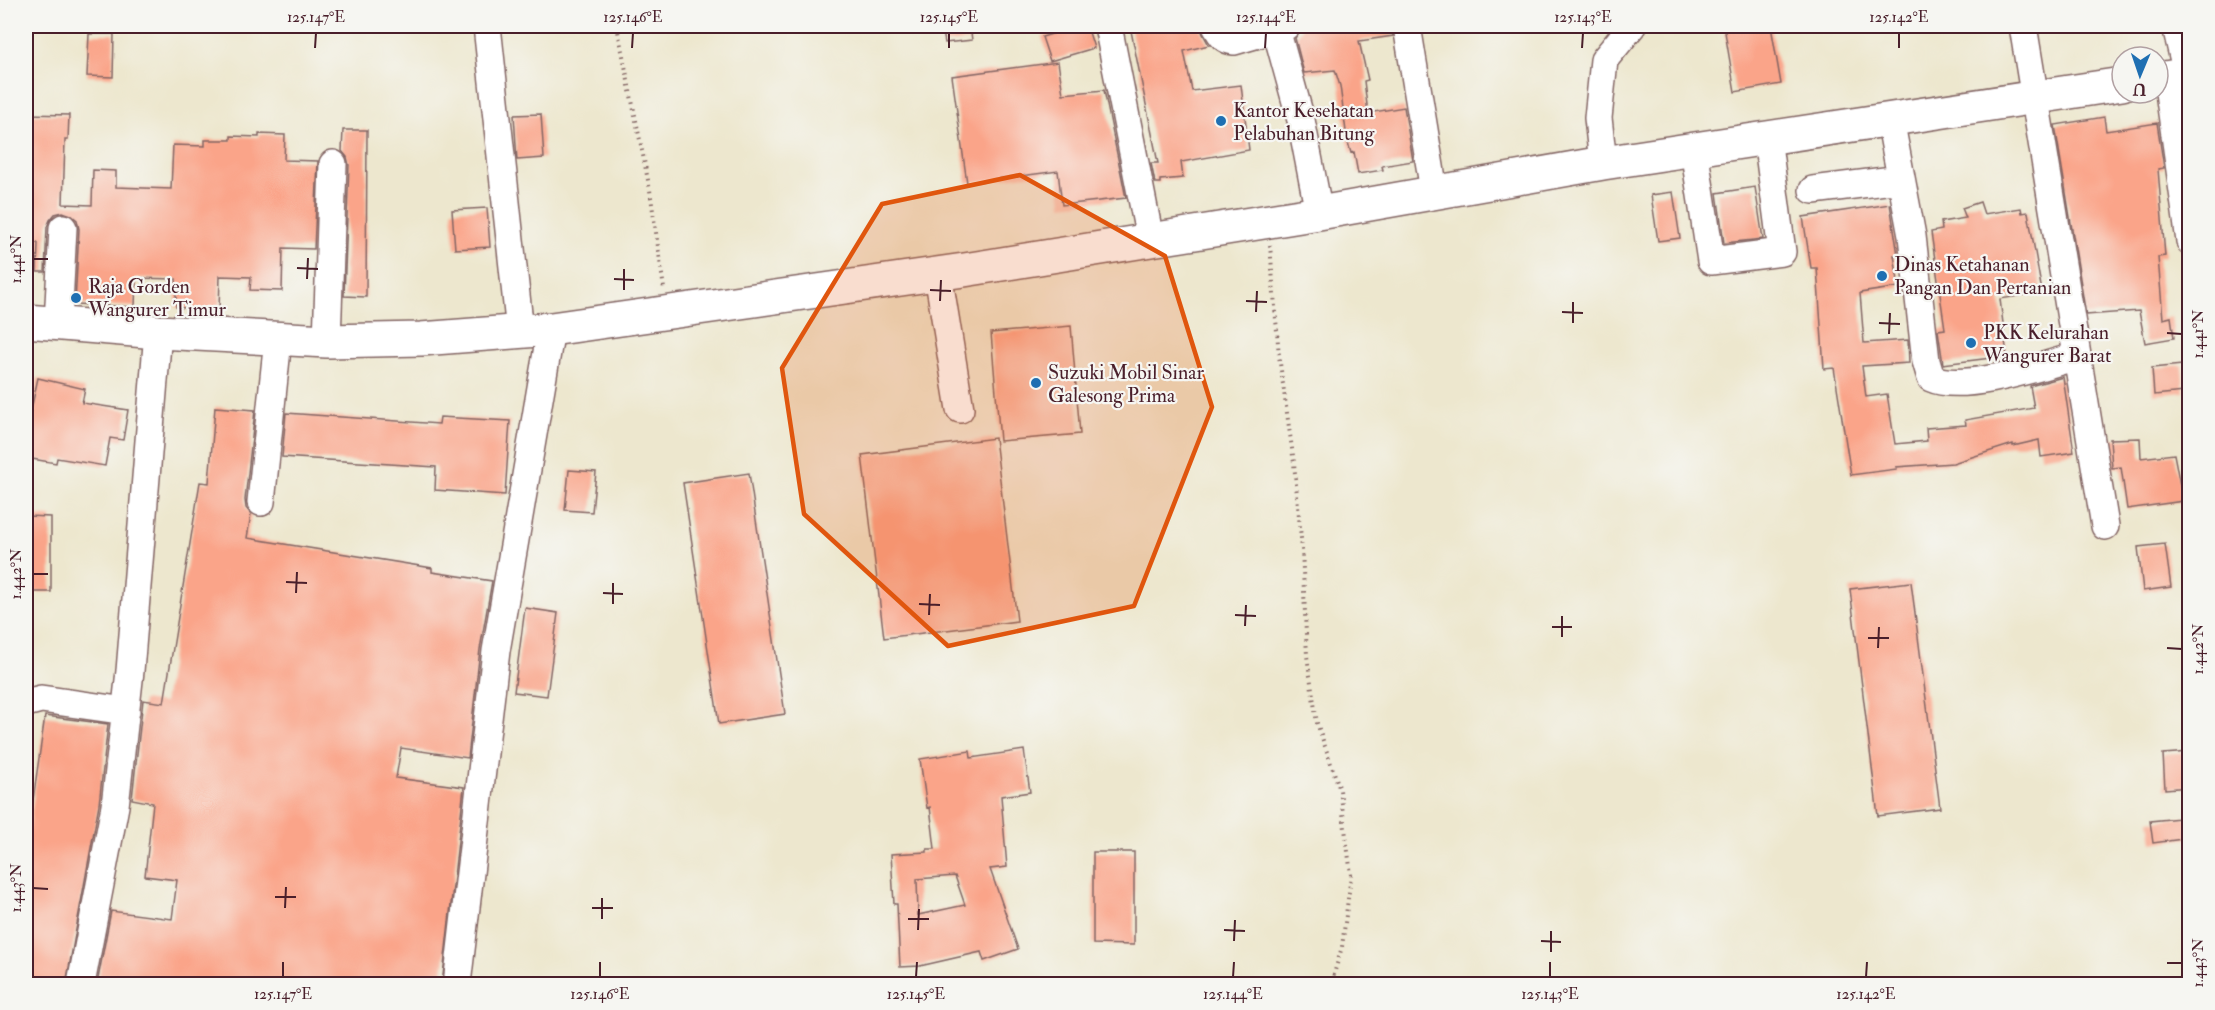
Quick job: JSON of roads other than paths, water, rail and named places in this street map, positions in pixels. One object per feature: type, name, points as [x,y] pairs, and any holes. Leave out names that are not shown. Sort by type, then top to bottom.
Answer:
[{"type":"highway","points":[[26,321],[158,332],[327,341],[421,339],[536,330],[668,314],[938,274],[1319,213],[1603,163],[2110,86]]},
{"type":"street","points":[[457,984],[536,330],[488,26]]},
{"type":"street","points":[[1108,26],[1150,239]]},
{"type":"street","points":[[1216,26],[1227,41],[1281,27],[1319,213]]},
{"type":"street","points":[[1407,26],[1434,191]]},
{"type":"street","points":[[1603,163],[1598,118],[1604,60],[1632,26]]},
{"type":"street","points":[[2023,26],[2105,526]]},
{"type":"street","points":[[2176,26],[2175,76],[2190,241]]},
{"type":"street","points":[[1890,119],[1920,291],[1926,361],[1931,378],[1950,383],[2007,376],[2077,356]]},
{"type":"street","points":[[1694,149],[1711,261],[1782,252],[1767,137]]},
{"type":"street","points":[[327,341],[333,164]]},
{"type":"street","points":[[1814,190],[1901,179]]},
{"type":"street","points":[[58,323],[63,228]]},
{"type":"street","points":[[938,274],[960,409]]},
{"type":"street","points":[[81,984],[115,806],[126,711],[158,332]]},
{"type":"street","points":[[261,502],[278,339]]},
{"type":"street","points":[[26,704],[40,699],[126,711]]},
{"type":"place","name":"Kantor Kesehatan Pelabuhan Bitung","points":[[1221,121]]},
{"type":"place","name":"Dinas Ketahanan Pangan Dan Pertanian","points":[[1882,276]]},
{"type":"place","name":"Raja Gorden Wangurer Timur","points":[[76,298]]},
{"type":"place","name":"PKK Kelurahan Wangurer Barat","points":[[1971,343]]},
{"type":"place","name":"Suzuki Mobil Sinar Galesong Prima","points":[[1036,383]]}]
